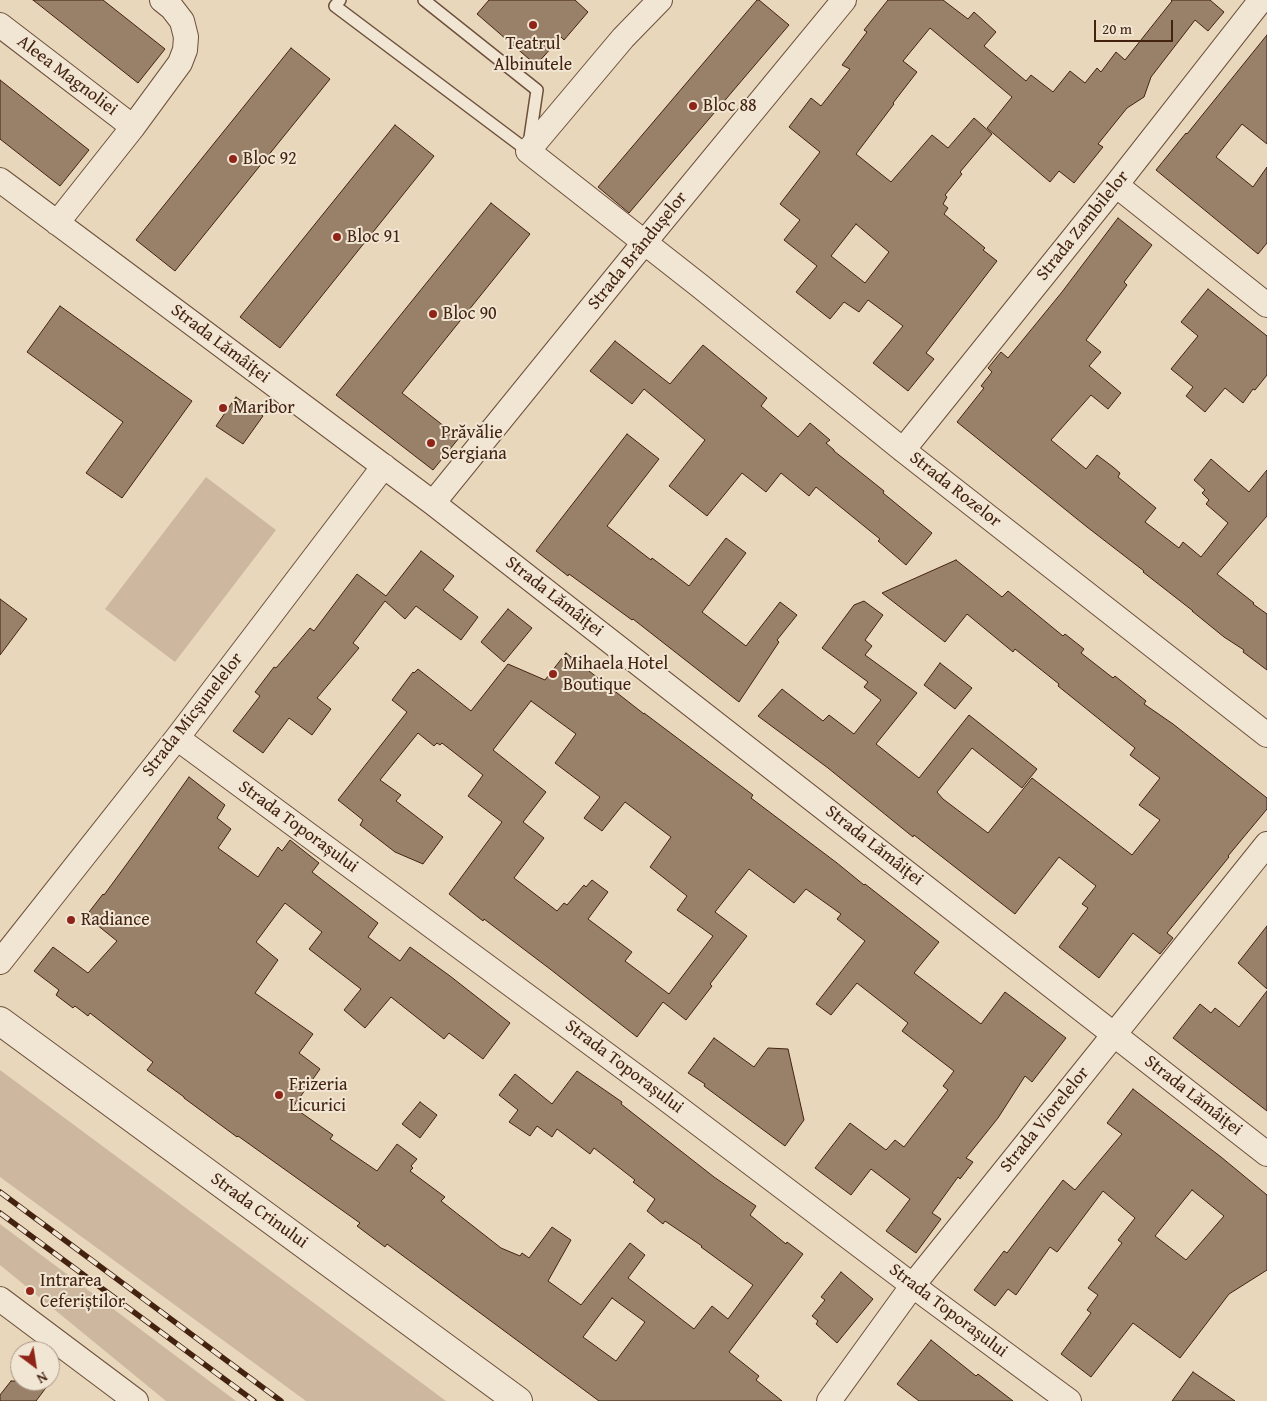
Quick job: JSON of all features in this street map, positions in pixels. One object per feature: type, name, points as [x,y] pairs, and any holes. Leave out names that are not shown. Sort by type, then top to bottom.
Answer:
[{"type":"street","name":"Aleea Magnoliei","points":[[57,223],[180,64],[185,50],[186,37],[182,21],[172,8],[162,0]]},
{"type":"street","points":[[528,152],[623,38],[660,0]]},
{"type":"street","name":"Strada Brândușelor","points":[[433,503],[844,0]]},
{"type":"street","name":"Strada Zambilelor","points":[[903,450],[1116,185],[1261,0]]},
{"type":"street","name":"Aleea Magnoliei","points":[[0,25],[133,127]]},
{"type":"street","name":"Strada Rozelor","points":[[528,152],[700,286],[903,450],[1267,735]]},
{"type":"street","name":"Strada Lămâiței","points":[[0,180],[433,503],[1267,1154]]},
{"type":"street","points":[[1116,185],[1267,305]]},
{"type":"street","name":"Strada Micșunelelor","points":[[0,962],[176,738],[384,466]]},
{"type":"street","name":"Strada Toporașului","points":[[176,738],[658,1092],[1068,1401]]},
{"type":"street","name":"Strada Viorelelor","points":[[829,1401],[913,1285],[1267,844]]},
{"type":"street","name":"Strada Crinului","points":[[0,1021],[518,1401]]},
{"type":"street","points":[[0,1299],[136,1401]]},
{"type":"lane","points":[[340,0],[334,6],[528,152],[537,90],[424,0]]},
{"type":"shaded area","points":[[206,477],[276,530],[175,662],[105,609]]},
{"type":"shaded area","points":[[0,1070],[446,1401],[306,1401],[0,1177]]},
{"type":"shaded area","points":[[0,1224],[236,1401],[166,1401],[0,1265]]},
{"type":"building","points":[[33,0],[103,0],[165,49],[138,83]]},
{"type":"building","name":"Teatrul Albinutele","points":[[489,0],[575,0],[588,12],[564,40],[561,37],[536,65],[477,14]]},
{"type":"building","points":[[757,0],[789,25],[629,213],[598,187]]},
{"type":"building","points":[[888,0],[943,0],[968,19],[974,12],[996,32],[984,46],[1026,81],[1031,75],[1053,92],[1070,71],[1085,83],[1097,68],[1101,72],[1116,52],[1125,60],[1171,0],[1210,0],[1224,12],[1208,31],[1195,20],[1151,77],[1144,97],[1127,108],[1098,144],[1103,147],[1074,183],[1059,171],[1050,182],[987,128],[1012,97],[930,28],[903,61],[917,72],[856,154],[891,182],[932,135],[948,148],[974,118],[992,134],[960,172],[962,174],[945,195],[947,197],[943,204],[948,208],[944,214],[985,248],[983,250],[997,261],[926,353],[934,359],[908,391],[873,363],[903,326],[868,300],[859,312],[844,302],[830,319],[796,292],[817,266],[784,240],[800,220],[780,204],[820,152],[789,127],[811,98],[821,106],[850,69],[842,65],[867,32],[864,30]],"holes":[[[856,224],[889,252],[865,283],[831,256]]]},
{"type":"building","points":[[1267,35],[1267,144],[1242,124],[1216,157],[1253,187],[1267,167],[1267,243],[1258,254],[1156,170]]},
{"type":"building","name":"Bloc 92","points":[[291,48],[330,79],[175,271],[136,240]]},
{"type":"building","points":[[0,80],[89,150],[60,186],[0,139]]},
{"type":"building","name":"Bloc 91","points":[[395,125],[434,156],[280,348],[240,317]]},
{"type":"building","name":"Bloc 90","points":[[491,203],[530,234],[402,393],[459,438],[433,470],[336,395]]},
{"type":"building","points":[[1118,218],[1152,245],[1124,282],[1127,285],[1086,340],[1101,352],[1089,366],[1121,393],[1108,409],[1091,395],[1051,440],[1086,469],[1097,455],[1113,467],[1120,473],[1118,477],[1156,508],[1145,522],[1179,548],[1183,542],[1201,557],[1228,523],[1206,504],[1209,500],[1202,493],[1205,490],[1194,480],[1211,459],[1249,492],[1267,470],[1267,516],[1217,574],[1267,614],[1267,670],[957,422],[984,388],[981,386],[992,372],[988,368],[1001,352],[1008,358],[1062,292]]},
{"type":"building","points":[[1208,289],[1267,336],[1267,375],[1255,390],[1253,389],[1243,403],[1225,388],[1205,412],[1186,396],[1193,387],[1171,369],[1198,336],[1181,322]]},
{"type":"building","points":[[60,306],[192,401],[122,498],[86,473],[123,422],[27,352]]},
{"type":"building","points":[[615,341],[670,384],[703,345],[767,398],[761,406],[798,437],[810,423],[830,440],[826,443],[834,451],[932,533],[906,565],[878,541],[880,539],[816,487],[809,496],[781,473],[766,492],[742,473],[707,516],[669,486],[705,440],[644,389],[632,404],[590,371]]},
{"type":"building","points":[[236,397],[263,416],[243,444],[216,426]]},
{"type":"building","points":[[627,434],[659,459],[607,526],[689,586],[726,538],[746,553],[702,612],[746,646],[780,602],[797,615],[777,640],[779,642],[739,702],[633,619],[569,574],[568,576],[536,551]]},
{"type":"building","points":[[421,551],[454,576],[443,590],[478,617],[461,640],[416,606],[405,619],[385,601],[353,643],[359,648],[317,698],[331,709],[312,735],[289,718],[263,753],[233,731],[260,696],[255,692],[274,667],[276,668],[310,628],[314,631],[357,574],[386,596]]},
{"type":"building","points":[[956,560],[1002,597],[1008,591],[1063,636],[1065,634],[1084,649],[1081,653],[1113,678],[1115,676],[1146,701],[1144,704],[1173,724],[1267,798],[1267,809],[1167,933],[1173,938],[1160,954],[1133,933],[1099,978],[1059,947],[1088,908],[1082,904],[1096,886],[1059,857],[1015,914],[914,835],[913,837],[828,768],[758,716],[782,689],[823,721],[829,715],[854,734],[881,700],[864,687],[868,682],[822,648],[854,605],[864,601],[883,615],[865,640],[872,646],[865,655],[917,693],[876,744],[919,778],[969,715],[1037,769],[1022,788],[972,748],[937,792],[943,799],[988,833],[1032,778],[1132,855],[1160,820],[1139,805],[1160,778],[1130,755],[1135,748],[1058,686],[1059,684],[1015,649],[1013,652],[967,614],[945,642],[882,593]]},
{"type":"building","points":[[0,599],[27,619],[0,655]]},
{"type":"building","points":[[508,609],[532,628],[504,662],[481,642]]},
{"type":"building","points":[[566,653],[753,795],[751,798],[939,942],[914,973],[981,1024],[1005,992],[1066,1038],[1032,1082],[1025,1076],[998,1118],[966,1158],[973,1162],[960,1179],[958,1177],[932,1213],[941,1219],[916,1253],[886,1231],[910,1199],[871,1169],[851,1195],[815,1168],[850,1123],[886,1150],[895,1140],[904,1147],[948,1090],[943,1086],[954,1071],[902,1031],[908,1023],[857,983],[831,1015],[816,1004],[865,941],[837,919],[841,914],[806,889],[794,903],[749,869],[715,912],[747,936],[710,984],[712,986],[686,1020],[663,1002],[637,1037],[449,894],[502,822],[468,796],[483,775],[442,743],[440,745],[437,743],[434,746],[418,733],[380,780],[401,795],[396,801],[443,837],[423,864],[395,852],[360,825],[363,820],[338,800],[407,712],[392,700],[413,672],[418,669],[471,711],[508,664],[545,680]],"holes":[[[531,701],[576,734],[555,763],[600,797],[584,818],[602,831],[625,802],[671,837],[650,867],[687,896],[677,910],[713,936],[669,994],[625,961],[632,952],[588,919],[608,892],[592,880],[586,887],[584,885],[567,905],[564,903],[557,911],[514,878],[544,838],[523,822],[546,792],[493,750]]]},
{"type":"building","points":[[940,663],[972,688],[955,709],[924,685]]},
{"type":"building","points":[[189,777],[225,805],[217,818],[231,829],[218,848],[258,877],[278,847],[282,851],[290,840],[319,863],[312,872],[378,923],[368,937],[400,961],[410,947],[510,1023],[483,1059],[449,1033],[444,1039],[391,997],[365,1028],[344,1010],[361,989],[309,949],[322,932],[285,903],[256,942],[278,960],[255,993],[313,1034],[299,1053],[320,1069],[293,1107],[333,1135],[330,1139],[377,1171],[397,1144],[417,1159],[411,1166],[413,1168],[410,1171],[445,1197],[441,1201],[501,1248],[520,1256],[522,1253],[529,1258],[552,1227],[571,1240],[548,1281],[581,1305],[630,1243],[645,1255],[628,1278],[694,1329],[712,1306],[728,1319],[753,1285],[702,1246],[665,1221],[663,1224],[647,1211],[655,1199],[633,1182],[635,1180],[594,1148],[590,1154],[557,1129],[552,1137],[537,1126],[530,1136],[509,1122],[518,1110],[499,1095],[515,1074],[552,1104],[577,1071],[622,1102],[621,1104],[714,1177],[756,1206],[750,1215],[786,1244],[787,1242],[803,1254],[729,1352],[759,1376],[756,1380],[782,1401],[599,1401],[387,1244],[385,1247],[357,1226],[360,1223],[237,1137],[147,1070],[153,1062],[90,1013],[88,1016],[75,1006],[73,1008],[56,995],[59,990],[34,971],[53,947],[88,973],[117,941],[86,916],[140,846]],"holes":[[[612,1298],[645,1322],[616,1361],[583,1337]]]},
{"type":"building","points":[[1267,926],[1267,989],[1238,963]]},
{"type":"building","points":[[1267,991],[1267,1111],[1173,1038],[1200,1004],[1211,1013],[1215,1008],[1239,1027]]},
{"type":"building","points":[[714,1038],[754,1067],[768,1048],[788,1049],[804,1120],[785,1146],[688,1073]]},
{"type":"building","points":[[1133,1089],[1267,1195],[1267,1270],[1229,1294],[1180,1358],[1133,1323],[1091,1377],[1061,1354],[1091,1313],[1087,1310],[1098,1295],[1088,1288],[1122,1243],[1118,1240],[1135,1218],[1103,1191],[1058,1251],[1050,1247],[1016,1295],[1008,1289],[995,1306],[974,1290],[1004,1251],[1007,1253],[1063,1180],[1075,1190],[1122,1134],[1107,1123]],"holes":[[[1192,1190],[1224,1216],[1186,1260],[1155,1236]]]},
{"type":"building","points":[[420,1102],[437,1115],[420,1138],[402,1124]]},
{"type":"building","points":[[841,1272],[873,1299],[837,1343],[816,1324],[818,1321],[812,1316],[825,1300],[821,1297]]},
{"type":"building","points":[[931,1340],[976,1376],[978,1374],[1013,1401],[919,1401],[897,1384]]},
{"type":"building","points":[[1193,1372],[1235,1401],[1172,1401]]},
{"type":"building","points":[[10,1382],[10,1391],[44,1391],[36,1401],[0,1401],[0,1395]]},
{"type":"railway","points":[[0,1192],[281,1401]]},
{"type":"railway","points":[[0,1213],[254,1401]]},
{"type":"place","name":"Teatrul Albinutele","points":[[533,25]]},
{"type":"place","name":"Bloc 88","points":[[693,106]]},
{"type":"place","name":"Bloc 92","points":[[233,159]]},
{"type":"place","name":"Bloc 91","points":[[337,237]]},
{"type":"place","name":"Bloc 90","points":[[433,314]]},
{"type":"place","name":"Maribor","points":[[223,408]]},
{"type":"place","name":"Prăvălie Sergiana","points":[[431,443]]},
{"type":"place","name":"Mihaela Hotel Boutique","points":[[553,674]]},
{"type":"place","name":"Radiance","points":[[71,920]]},
{"type":"place","name":"Frizeria Licurici","points":[[279,1095]]},
{"type":"place","name":"Intrarea Ceferiștilor","points":[[30,1291]]}]
